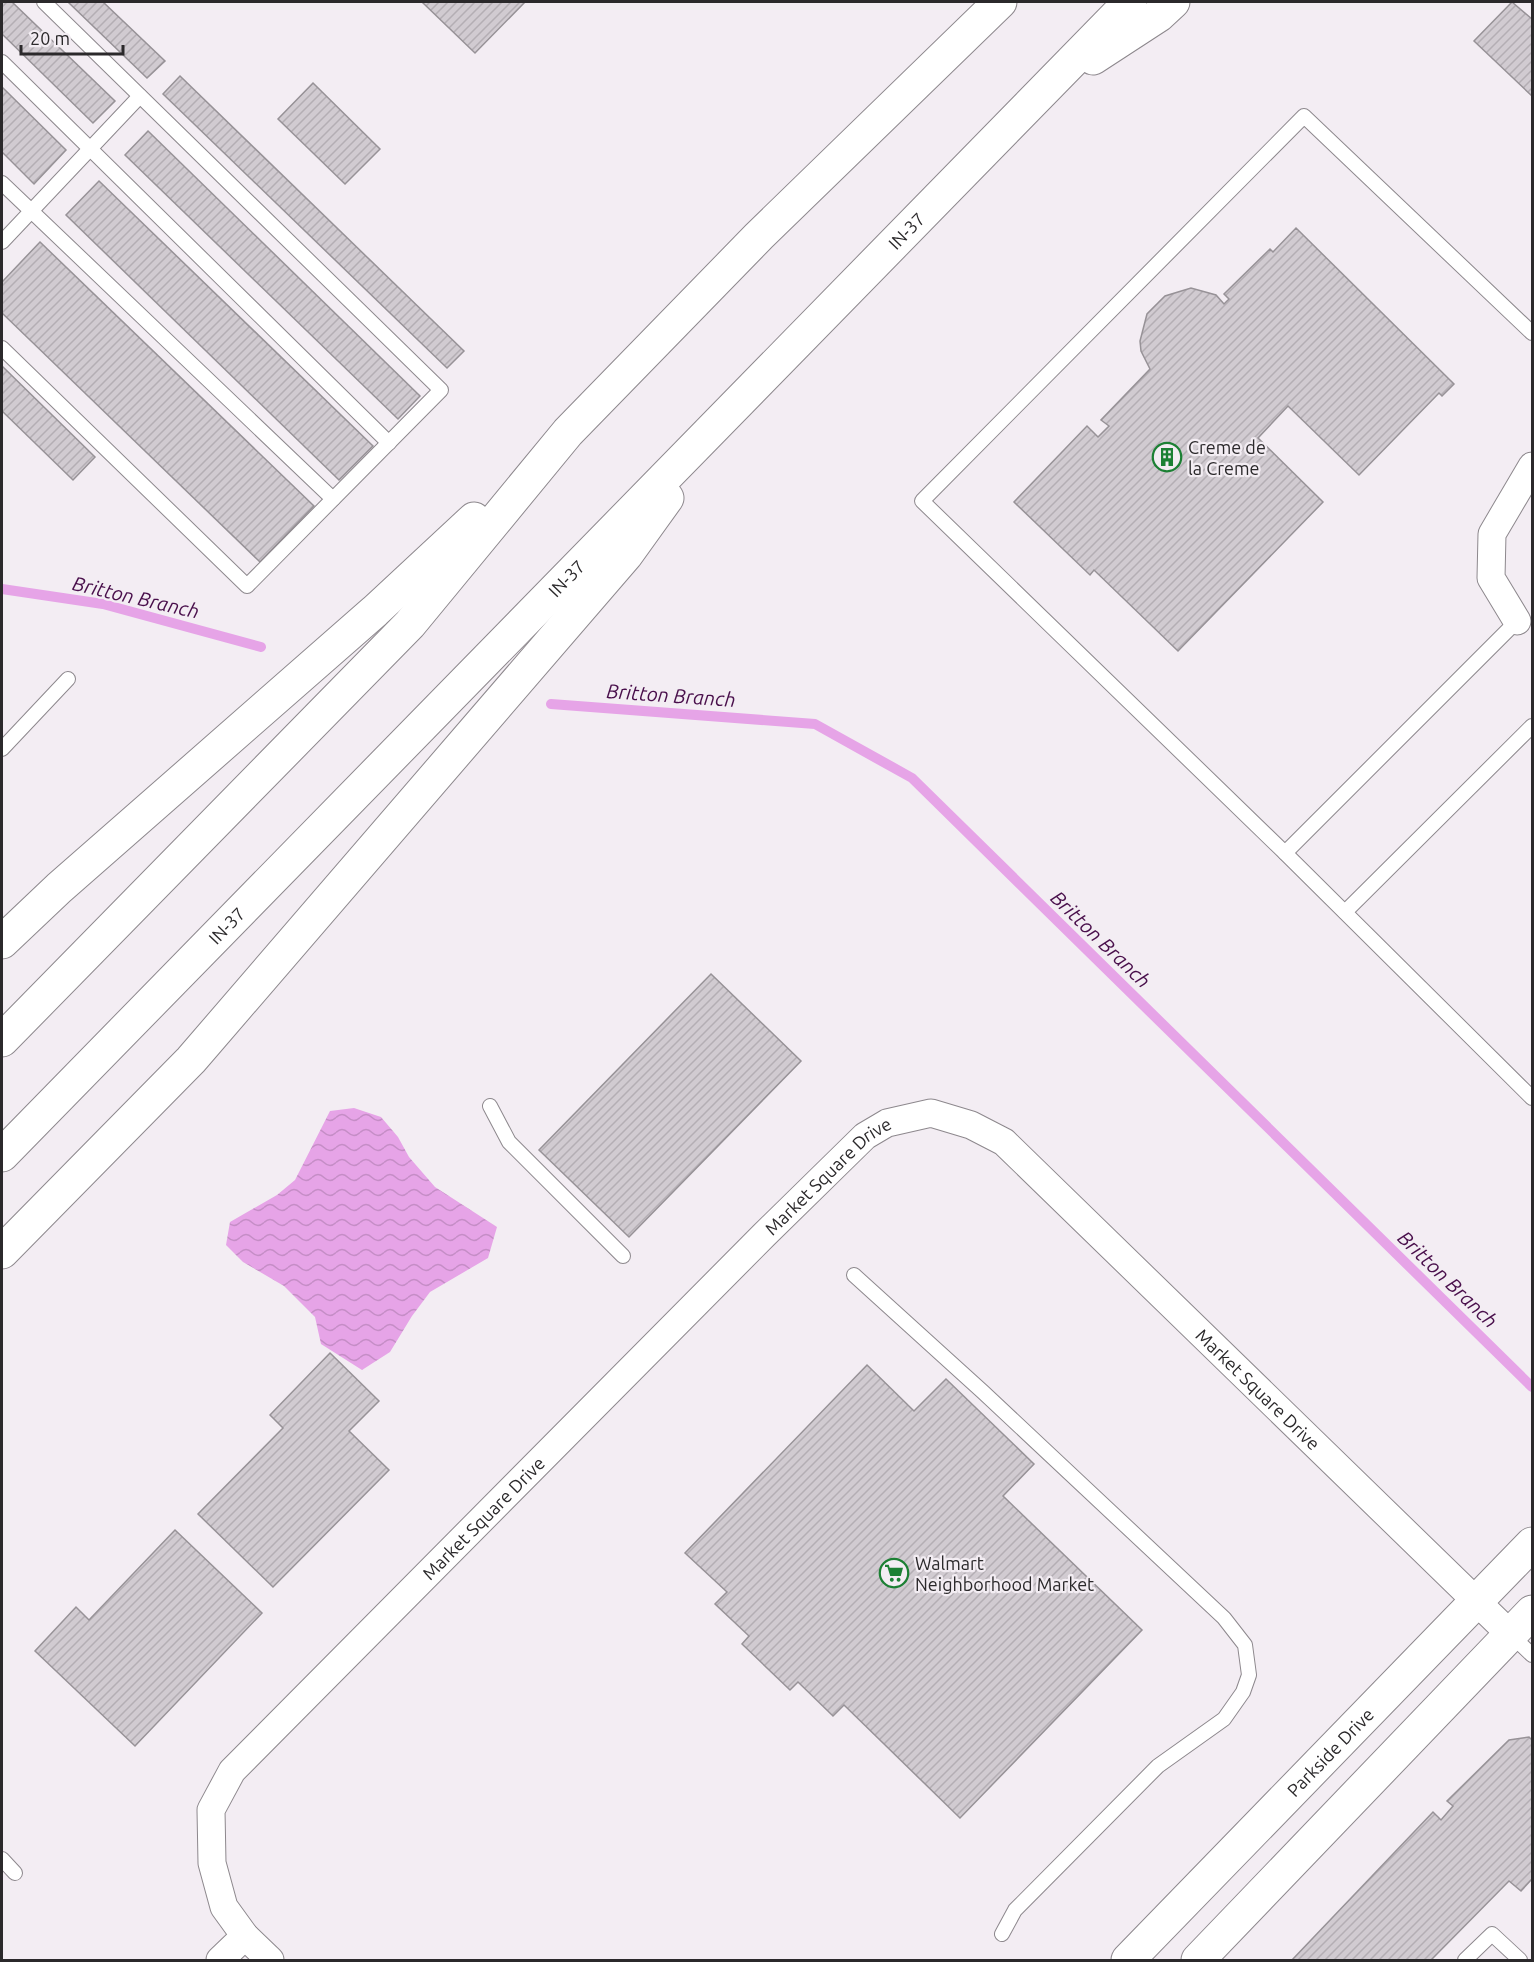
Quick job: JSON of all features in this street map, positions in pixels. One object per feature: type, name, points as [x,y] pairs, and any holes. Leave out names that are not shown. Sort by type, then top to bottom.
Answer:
[{"type":"main road","points":[[759,236],[967,2]]},
{"type":"main road","points":[[2,942],[58,888],[375,611],[568,432],[759,236],[1000,2]]},
{"type":"main road","name":"IN-37","points":[[2,1155],[1130,2]]},
{"type":"main road","points":[[1039,94],[1159,15],[1173,2]]},
{"type":"main road","points":[[2,1252],[206,1042],[626,555],[735,405]]},
{"type":"main road","points":[[2,1040],[410,624],[568,432]]},
{"type":"main road","name":"Parkside Drive","points":[[1128,1960],[1533,1544]]},
{"type":"main road","points":[[1198,1960],[1525,1634]]},
{"type":"street","points":[[1517,621],[1491,578],[1492,534],[1533,466]]},
{"type":"street","name":"Market Square Drive","points":[[270,1960],[245,1936],[224,1907],[212,1863],[211,1809],[232,1771],[764,1235],[865,1136],[887,1123],[931,1113],[971,1125],[1004,1142],[1477,1602],[1525,1634]]},
{"type":"street","points":[[220,1960],[245,1936]]},
{"type":"lane","points":[[2,348],[247,586],[441,390],[44,2]]},
{"type":"lane","points":[[2,62],[389,443]]},
{"type":"lane","points":[[2,242],[140,96]]},
{"type":"lane","points":[[1533,333],[1304,116],[922,501],[1285,853],[1533,1098]]},
{"type":"lane","points":[[2,183],[333,499]]},
{"type":"lane","points":[[1285,853],[1517,621]]},
{"type":"lane","points":[[2,749],[68,680]]},
{"type":"lane","points":[[1345,912],[1533,726]]},
{"type":"lane","points":[[490,1106],[509,1142],[623,1256]]},
{"type":"lane","points":[[854,1275],[1224,1618],[1245,1645],[1249,1675],[1243,1692],[1224,1719],[1158,1766],[1015,1910],[1002,1934]]},
{"type":"lane","points":[[2,1860],[15,1873]]},
{"type":"lane","points":[[1465,1960],[1492,1934],[1520,1960]]},
{"type":"water","points":[[354,1108],[381,1117],[398,1137],[409,1157],[435,1187],[497,1227],[488,1258],[430,1292],[390,1352],[362,1370],[321,1344],[315,1317],[284,1286],[243,1262],[226,1245],[230,1222],[277,1195],[295,1180],[330,1111]]},
{"type":"building","points":[[2,2],[12,2],[115,101],[93,123],[2,34]]},
{"type":"building","points":[[68,2],[103,2],[165,61],[147,78]]},
{"type":"building","points":[[422,2],[525,2],[475,53]]},
{"type":"building","points":[[1512,2],[1532,19],[1532,96],[1474,41]]},
{"type":"building","points":[[180,76],[464,351],[447,368],[163,94]]},
{"type":"building","points":[[313,83],[380,149],[345,184],[278,119]]},
{"type":"building","points":[[2,87],[66,150],[34,184],[2,152]]},
{"type":"building","points":[[148,131],[420,396],[398,419],[125,155]]},
{"type":"building","points":[[99,181],[373,446],[339,480],[66,215]]},
{"type":"building","name":"Creme de la Creme","points":[[1296,228],[1454,384],[1442,396],[1439,393],[1359,475],[1288,406],[1258,438],[1323,502],[1178,651],[1094,570],[1090,575],[1014,502],[1087,426],[1098,437],[1109,426],[1101,420],[1150,369],[1141,351],[1140,341],[1147,314],[1165,296],[1191,288],[1216,295],[1224,304],[1229,299],[1224,294],[1270,249],[1273,252]]},
{"type":"building","points":[[40,242],[314,506],[260,562],[2,313],[2,282]]},
{"type":"building","points":[[2,366],[95,457],[73,480],[2,411]]},
{"type":"building","points":[[711,974],[801,1061],[629,1237],[539,1150]]},
{"type":"building","points":[[330,1353],[379,1401],[349,1431],[389,1470],[273,1587],[198,1514],[283,1428],[270,1415]]},
{"type":"building","name":"Walmart Neighborhood Market","points":[[867,1365],[914,1411],[946,1379],[1034,1464],[1003,1496],[1142,1630],[960,1818],[844,1705],[833,1716],[798,1682],[790,1690],[742,1644],[749,1636],[715,1604],[727,1592],[685,1553]]},
{"type":"building","points":[[175,1530],[262,1613],[135,1746],[35,1651],[76,1607],[89,1620]]},
{"type":"building","points":[[1529,1737],[1532,1740],[1532,1879],[1521,1891],[1509,1881],[1431,1960],[1292,1960],[1433,1812],[1441,1820],[1453,1806],[1447,1801],[1509,1740]]},
{"type":"waterway","name":"Britton Branch","points":[[2,589],[103,604],[261,647]]},
{"type":"waterway","name":"Britton Branch","points":[[551,704],[815,724],[912,778],[1532,1387]]},
{"type":"place","name":"Creme de la Creme","points":[[1167,457]]},
{"type":"place","name":"Walmart Neighborhood Market","points":[[894,1573]]}]
